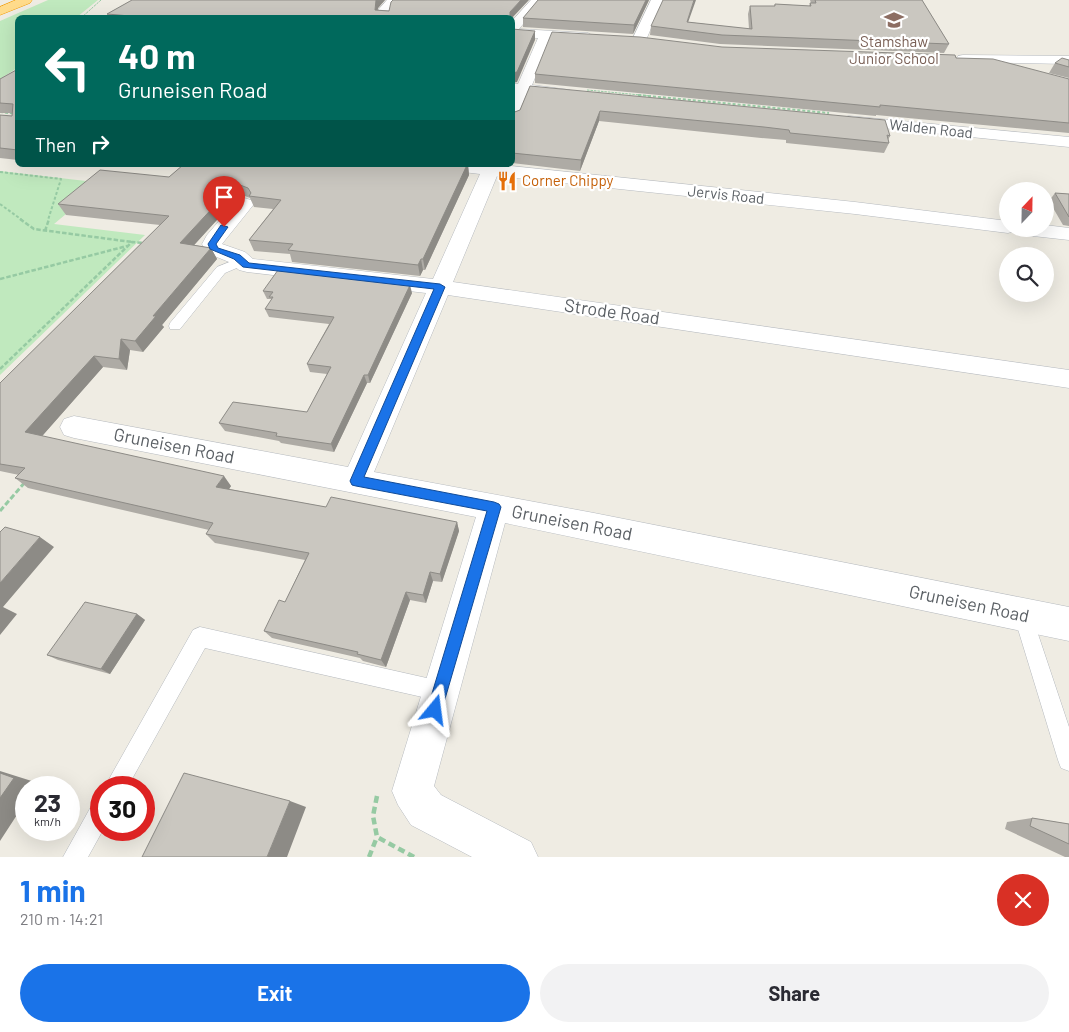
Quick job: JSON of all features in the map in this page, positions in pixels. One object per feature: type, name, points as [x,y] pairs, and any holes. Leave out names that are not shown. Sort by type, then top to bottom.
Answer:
[{"type":"highway","points":[[0,2],[6,0]]},
{"type":"highway","points":[[0,11],[26,0]]},
{"type":"street","points":[[375,0],[393,1]]},
{"type":"street","points":[[515,27],[537,0]]},
{"type":"street","points":[[655,42],[634,40],[657,0]]},
{"type":"street","points":[[384,15],[385,9],[393,1]]},
{"type":"street","points":[[515,31],[601,38]]},
{"type":"street","points":[[515,102],[518,88],[546,34]]},
{"type":"street","points":[[951,59],[985,61],[1069,60]]},
{"type":"street","points":[[985,61],[1031,74]]},
{"type":"street","points":[[518,88],[586,92]]},
{"type":"street","name":"Walden Road","points":[[831,116],[1069,142]]},
{"type":"street","points":[[356,481],[492,167]]},
{"type":"street","name":"Jervis Road","points":[[492,167],[999,226]]},
{"type":"street","points":[[233,257],[214,249],[212,244],[214,239],[244,204]]},
{"type":"street","points":[[1054,232],[1069,234]]},
{"type":"street","points":[[189,249],[233,257]]},
{"type":"street","name":"Strode Road","points":[[233,257],[247,265],[440,287],[1069,379]]},
{"type":"street","name":"Gruneisen Road","points":[[74,427],[494,507],[1069,624]]},
{"type":"street","points":[[494,507],[412,791],[426,810],[516,857]]},
{"type":"lane","points":[[175,326],[233,257]]},
{"type":"lane","points":[[1023,616],[1069,760]]},
{"type":"lane","points":[[121,776],[200,637],[440,691]]},
{"type":"lane","points":[[75,857],[90,830]]},
{"type":"path","points":[[84,15],[101,0]]},
{"type":"path","points":[[586,92],[831,116]]},
{"type":"path","points":[[0,112],[15,114]]},
{"type":"path","points":[[0,172],[61,179],[45,231]]},
{"type":"path","points":[[0,204],[34,229],[189,249]]},
{"type":"path","points":[[0,370],[132,242]]},
{"type":"path","points":[[0,279],[58,265],[118,246],[127,246]]},
{"type":"path","points":[[0,511],[30,476]]},
{"type":"path","points":[[368,857],[377,837]]},
{"type":"green space","points":[[48,0],[98,0],[79,15],[15,15],[15,69],[0,79],[0,21]]},
{"type":"green space","points":[[0,171],[103,183],[54,224],[145,235],[0,375]]},
{"type":"building","points":[[132,0],[376,0],[375,10],[389,11],[393,0],[521,0],[510,12],[510,15],[107,14]]},
{"type":"building","points":[[538,0],[646,0],[634,25],[523,18]]},
{"type":"building","points":[[663,0],[694,0],[687,22],[752,29],[750,6],[775,6],[775,4],[811,6],[810,3],[816,3],[815,0],[922,0],[949,44],[722,35],[651,26]]},
{"type":"building","points":[[515,29],[535,31],[517,72],[515,72]]},
{"type":"building","points":[[552,32],[640,37],[722,47],[955,55],[956,58],[993,59],[1069,79],[1069,123],[535,74]]},
{"type":"building","points":[[1062,58],[1069,60],[1069,67],[1055,63]]},
{"type":"building","points":[[15,71],[15,150],[0,148],[0,115],[12,116],[13,104],[0,103],[0,79]]},
{"type":"building","points":[[530,86],[885,120],[890,136],[887,135],[889,143],[790,133],[789,130],[764,127],[600,111],[581,160],[515,153],[515,112],[520,110]]},
{"type":"building","points":[[181,167],[466,167],[423,259],[421,259],[418,265],[288,250],[293,244],[249,240],[281,200],[249,196],[251,193],[248,188],[240,185],[231,188],[180,243],[211,248],[153,316],[156,316],[135,341],[121,339],[119,359],[94,356],[25,432],[224,476],[216,487],[326,507],[331,497],[457,522],[440,574],[430,572],[423,595],[406,592],[381,660],[357,654],[358,652],[264,631],[279,600],[285,602],[309,553],[206,534],[213,523],[15,478],[25,468],[0,464],[0,383],[169,216],[58,204],[100,170],[169,177]]},
{"type":"building","points":[[1055,193],[1069,194],[1069,217]]},
{"type":"building","points":[[278,270],[410,285],[368,375],[364,375],[331,444],[276,436],[277,433],[219,423],[233,402],[307,412],[331,367],[307,364],[334,317],[265,309],[273,297],[269,297],[273,292],[263,291]]},
{"type":"building","points":[[5,527],[40,537],[0,583],[0,532]]},
{"type":"building","points":[[85,602],[137,614],[101,669],[47,655]]},
{"type":"building","points":[[0,773],[14,778],[0,798]]},
{"type":"building","points":[[184,773],[290,801],[267,857],[142,857],[150,841],[155,841],[155,831]]},
{"type":"building","points":[[1032,818],[1069,824],[1069,844],[1030,826]]},
{"type":"place","name":"Stamshaw Junior School","points":[[894,20]]},
{"type":"place","name":"Corner Chippy","points":[[507,181]]},
{"type":"route","points":[[224,227],[214,239],[212,244],[214,249],[237,257],[247,265],[440,287],[356,481],[494,507],[435,710]]}]
